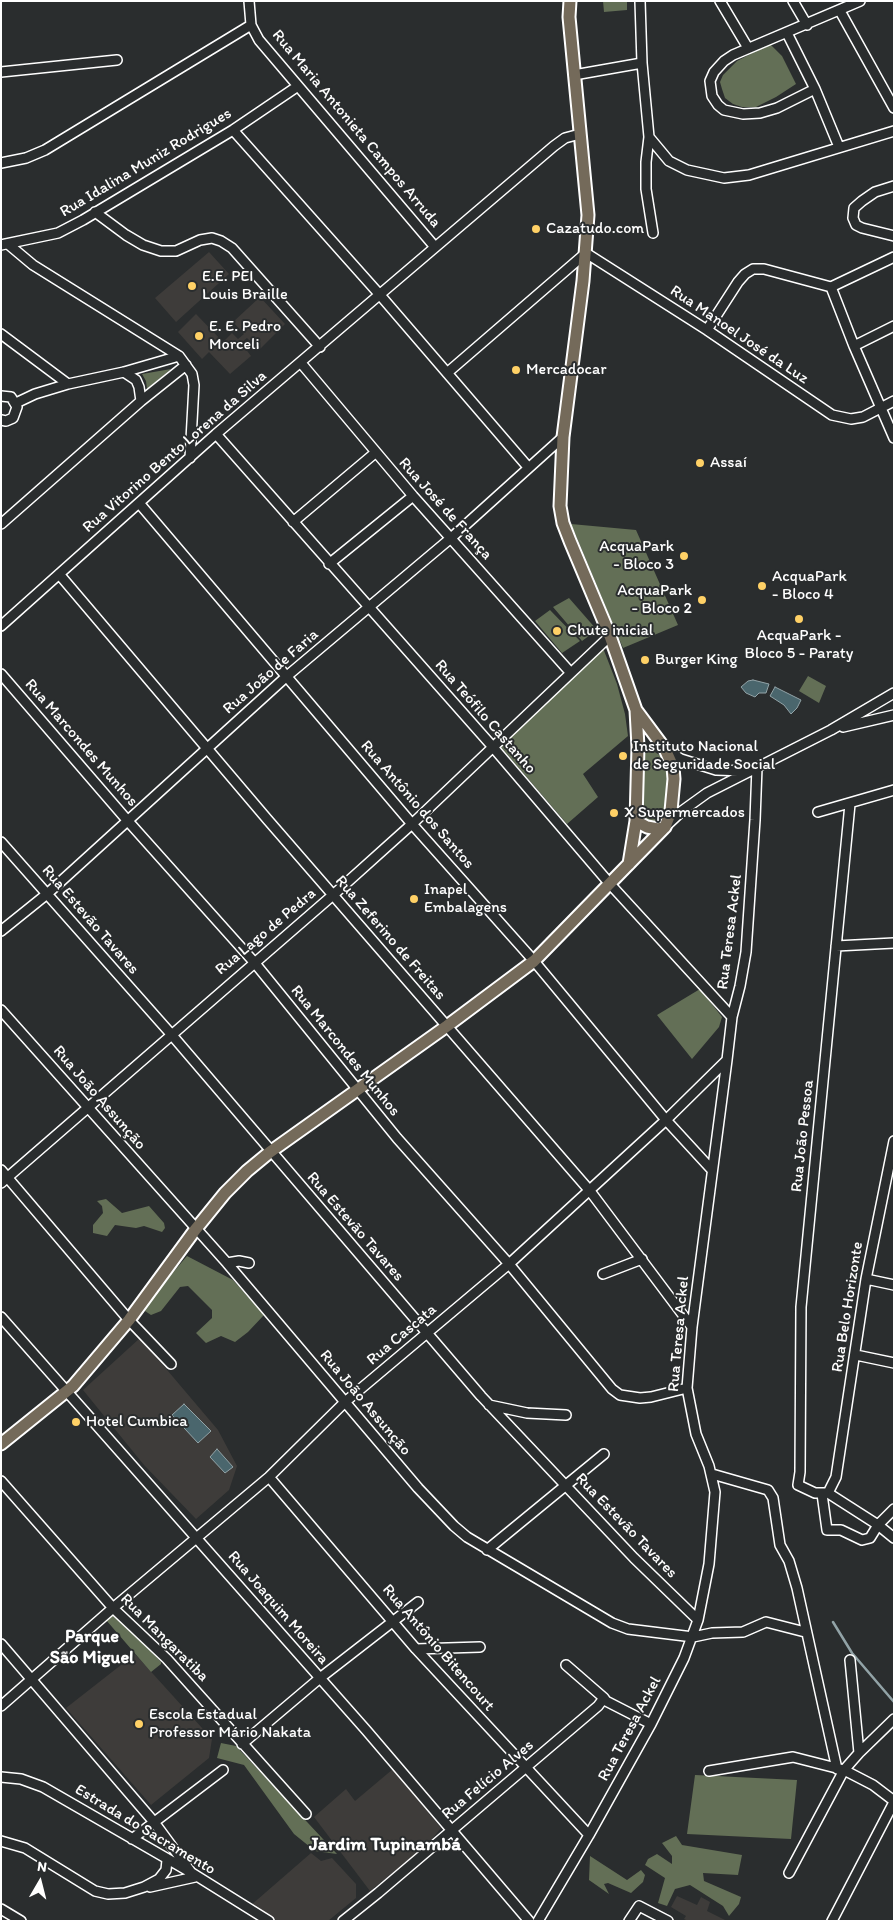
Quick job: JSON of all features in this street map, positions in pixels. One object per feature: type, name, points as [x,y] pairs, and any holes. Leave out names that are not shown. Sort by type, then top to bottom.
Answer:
[{"type":"main road","points":[[570,1],[569,17],[588,215],[586,253],[563,437],[560,506],[563,523],[610,636],[636,710],[638,747],[636,821],[629,864]]},
{"type":"main road","points":[[1,1444],[66,1392],[129,1320],[225,1193],[270,1152],[447,1026],[534,961],[665,827],[672,811],[673,767],[665,749],[636,710]]},
{"type":"main road","points":[[638,747],[652,744],[665,749]]},
{"type":"main road","points":[[636,821],[647,827],[658,829],[665,827]]},
{"type":"street","name":"Rua Maria Antonieta Campos Arruda","points":[[248,1],[251,25],[259,40],[435,247]]},
{"type":"street","points":[[640,1],[642,63],[648,137],[646,189],[653,233]]},
{"type":"street","points":[[720,1],[748,48]]},
{"type":"street","points":[[793,1],[807,24]]},
{"type":"street","points":[[815,89],[777,108],[760,113],[743,114],[724,110],[718,105],[712,96],[710,81],[714,72],[724,61],[748,48],[860,1]]},
{"type":"street","points":[[840,11],[894,108]]},
{"type":"street","points":[[1,163],[26,158],[45,150],[251,25]]},
{"type":"street","points":[[787,33],[815,89],[840,147]]},
{"type":"street","points":[[1,72],[117,60]]},
{"type":"street","points":[[574,74],[642,63]]},
{"type":"street","name":"Rua Idalina Muniz Rodrigues","points":[[5,245],[58,233],[233,130],[298,86]]},
{"type":"street","points":[[233,130],[380,295],[528,467]]},
{"type":"street","points":[[648,137],[670,161],[687,170],[724,178],[749,175],[777,168],[894,131]]},
{"type":"street","name":"Rua Vitorino Bento Lorena da Silva","points":[[1,626],[216,434],[435,247],[554,146],[566,138],[580,134]]},
{"type":"street","points":[[894,186],[876,192],[862,201],[854,208],[853,218],[856,224],[862,228],[894,236]]},
{"type":"street","points":[[95,212],[126,235],[144,245],[161,251],[176,251],[200,240],[212,238],[221,241],[235,252],[320,347]]},
{"type":"street","points":[[5,245],[33,265],[179,356],[192,374],[194,385],[190,458]]},
{"type":"street","points":[[447,373],[586,253]]},
{"type":"street","name":"Rua Manoel José da Luz","points":[[586,253],[707,330],[832,415],[851,419],[863,417],[894,402]]},
{"type":"street","points":[[707,330],[738,282],[753,269],[764,269],[831,287],[894,257]]},
{"type":"street","points":[[831,287],[880,409],[894,438]]},
{"type":"street","points":[[854,346],[894,326]]},
{"type":"street","points":[[1,334],[68,384]]},
{"type":"street","points":[[16,403],[35,394],[68,384],[124,372],[179,356]]},
{"type":"street","name":"Rua José de França","points":[[301,363],[412,496],[570,672]]},
{"type":"street","points":[[1,524],[141,401],[186,365]]},
{"type":"street","points":[[124,372],[136,380],[141,401]]},
{"type":"street","points":[[1,396],[11,397],[16,403],[17,411],[13,418],[1,421]]},
{"type":"street","name":"Rua Teófilo Castanho","points":[[216,434],[492,746],[610,884],[732,1017]]},
{"type":"street","name":"Rua João de Faria","points":[[1,931],[47,894],[287,676],[369,609],[451,538],[563,437]]},
{"type":"street","points":[[293,522],[376,453]]},
{"type":"street","points":[[329,564],[412,496]]},
{"type":"street","name":"Rua Antônio dos Santos","points":[[139,503],[412,824],[534,961],[666,1120],[712,1170]]},
{"type":"street","name":"Rua Zeferino de Freitas","points":[[59,574],[333,895],[590,1191],[692,1327]]},
{"type":"street","name":"Rua Lago de Pedra","points":[[3,1177],[87,1108],[333,895],[412,824],[610,636]]},
{"type":"street","name":"Rua Marcondes Munhos","points":[[1,674],[127,820],[254,962],[403,1145],[508,1264],[612,1389],[620,1395],[629,1397],[651,1397],[687,1388]]},
{"type":"street","points":[[665,827],[693,802],[831,730],[894,693]]},
{"type":"street","points":[[831,730],[875,718],[893,717]]},
{"type":"street","points":[[665,749],[680,759],[716,770],[748,772]]},
{"type":"street","name":"Rua Teresa Ackel","points":[[538,1921],[651,1724],[693,1637],[709,1564],[715,1492],[712,1474],[696,1434],[687,1388],[692,1327],[726,1060],[732,1017],[746,952],[757,767]]},
{"type":"street","points":[[818,812],[894,790]]},
{"type":"street","name":"Rua João Pessoa","points":[[825,1493],[809,1492],[799,1487],[802,1307],[850,804]]},
{"type":"street","name":"Rua Estevão Tavares","points":[[1,842],[171,1034],[488,1405],[634,1558],[698,1620]]},
{"type":"street","points":[[836,946],[894,943]]},
{"type":"street","name":"Rua João Assunção","points":[[1,1010],[227,1263],[418,1488],[454,1526],[487,1550],[612,1623],[636,1630],[693,1637],[712,1633],[743,1632],[766,1622],[805,1632]]},
{"type":"street","name":"Rua Cascata","points":[[1,1706],[269,1476],[345,1402],[508,1264],[590,1191],[666,1120],[726,1060]]},
{"type":"street","name":"Rua Belo Horizonte","points":[[825,1493],[836,1478],[866,1279],[894,1141]]},
{"type":"street","points":[[3,1177],[170,1364]]},
{"type":"street","points":[[603,1274],[642,1259]]},
{"type":"street","points":[[227,1263],[239,1261],[249,1263]]},
{"type":"street","points":[[866,1279],[894,1285]]},
{"type":"street","name":"Rua Joaquim Moreira","points":[[1,1317],[197,1537],[453,1830],[528,1921]]},
{"type":"street","points":[[856,1355],[894,1363]]},
{"type":"street","points":[[488,1405],[527,1413],[566,1415]]},
{"type":"street","points":[[487,1550],[604,1454]]},
{"type":"street","points":[[712,1474],[768,1490],[772,1498],[780,1545],[789,1562],[797,1588],[805,1632],[840,1770]]},
{"type":"street","name":"Rua Antônio Bitencourt","points":[[269,1476],[416,1649],[589,1835]]},
{"type":"street","name":"Rua Mangaratiba","points":[[1,1482],[113,1608],[167,1659],[306,1814]]},
{"type":"street","points":[[825,1493],[878,1525],[894,1538]]},
{"type":"street","points":[[825,1493],[827,1530],[841,1530],[856,1539],[865,1540],[870,1538],[878,1525],[894,1508]]},
{"type":"street","points":[[242,1744],[320,1678],[418,1602]]},
{"type":"street","points":[[1,1644],[154,1822],[194,1875],[151,1888],[144,1887]]},
{"type":"street","points":[[416,1649],[480,1647]]},
{"type":"street","points":[[850,1660],[858,1753]]},
{"type":"street","points":[[566,1665],[606,1701],[651,1724]]},
{"type":"street","name":"Rua Felício Alves","points":[[343,1921],[453,1830],[598,1706],[604,1698]]},
{"type":"street","points":[[789,1873],[840,1770],[894,1719]]},
{"type":"street","points":[[709,1771],[793,1757],[840,1770],[873,1786],[894,1801],[832,1921]]},
{"type":"street","points":[[132,1839],[223,1770]]},
{"type":"street","name":"Estrada do Sacramento","points":[[1,1777],[21,1779],[43,1787],[269,1921]]},
{"type":"street","points":[[1,1841],[25,1848],[100,1893],[116,1895],[144,1887],[159,1879],[164,1874],[167,1860]]},
{"type":"street","points":[[629,1921],[638,1906],[668,1921]]},
{"type":"street","points":[[1,1909],[21,1921]]},
{"type":"shaded area","name":"E.E. PEI Louis Braille","points":[[209,252],[229,274],[176,322],[155,298]]},
{"type":"shaded area","name":"E. E. Pedro Morceli","points":[[260,297],[285,324],[259,350],[247,338],[241,343],[251,356],[230,374],[209,352],[202,359],[178,332],[196,314],[223,342],[232,333],[238,339],[244,334],[233,322]]},
{"type":"shaded area","points":[[140,1338],[218,1430],[237,1466],[229,1490],[196,1519],[144,1465],[83,1390]]},
{"type":"shaded area","name":"Escola Estadual Professor Mário Nakata","points":[[135,1654],[212,1739],[209,1758],[151,1805],[66,1708]]},
{"type":"shaded area","points":[[393,1769],[441,1828],[427,1845],[370,1891],[314,1817],[346,1789],[355,1801]]},
{"type":"shaded area","points":[[311,1853],[321,1861],[332,1858],[356,1884],[356,1898],[328,1921],[278,1921],[250,1906]]},
{"type":"shaded area","points":[[677,1896],[697,1905],[701,1897],[710,1902],[707,1911],[727,1921],[688,1921],[684,1919],[686,1916],[671,1907]]},
{"type":"green space","points":[[603,1],[627,1],[627,10],[604,12]]},
{"type":"green space","points":[[770,44],[782,56],[796,84],[756,107],[742,107],[733,104],[725,98],[720,82],[723,75],[737,61]]},
{"type":"green space","points":[[171,369],[147,389],[146,381],[142,374]]},
{"type":"green space","points":[[571,524],[636,530],[678,625],[623,648]]},
{"type":"green space","name":"Chute inicial","points":[[569,598],[597,630],[582,641],[553,607]]},
{"type":"green space","name":"Chute inicial","points":[[550,610],[580,641],[562,653],[535,621]]},
{"type":"green space","points":[[603,648],[617,684],[625,714],[628,736],[583,774],[598,797],[567,824],[500,746]]},
{"type":"green space","points":[[808,676],[826,686],[819,703],[799,691]]},
{"type":"green space","points":[[653,751],[663,757],[668,769],[669,787],[666,806],[660,820],[651,822],[642,818],[643,753]]},
{"type":"green space","points":[[700,989],[722,1017],[719,1027],[692,1059],[657,1015]]},
{"type":"green space","points":[[106,1199],[122,1213],[149,1206],[164,1223],[165,1228],[162,1232],[144,1226],[136,1228],[115,1225],[107,1236],[93,1233],[93,1225],[103,1213],[102,1206],[97,1201]]},
{"type":"green space","points":[[187,1256],[233,1280],[264,1315],[248,1332],[235,1342],[221,1336],[206,1343],[196,1333],[212,1318],[212,1310],[188,1286],[180,1287],[161,1311],[151,1315],[142,1309]]},
{"type":"green space","points":[[114,1612],[161,1662],[151,1672],[106,1620]]},
{"type":"green space","points":[[221,1743],[236,1746],[337,1854],[315,1851],[294,1834],[244,1765],[217,1758]]},
{"type":"green space","points":[[695,1775],[797,1780],[791,1839],[687,1834]]},
{"type":"green space","points":[[676,1836],[682,1845],[742,1855],[738,1875],[703,1873],[704,1881],[741,1897],[739,1904],[729,1916],[723,1906],[690,1885],[675,1889],[667,1906],[658,1903],[665,1878],[645,1865],[648,1859],[657,1854],[672,1864],[672,1856],[662,1843]]},
{"type":"green space","points":[[590,1856],[627,1880],[641,1870],[645,1875],[643,1882],[631,1893],[608,1883],[604,1884],[609,1894],[589,1880]]},
{"type":"water","points":[[753,680],[769,684],[766,693],[759,693],[755,697],[746,693],[741,687],[748,681]]},
{"type":"water","points":[[775,687],[801,700],[791,714],[784,705],[770,696]]},
{"type":"water","points":[[184,1404],[211,1431],[198,1443],[172,1415]]},
{"type":"water","points":[[217,1449],[233,1467],[225,1473],[210,1457]]},
{"type":"waterway","points":[[833,1622],[852,1653],[894,1702]]},
{"type":"place","name":"Cazatudo.com","points":[[536,229]]},
{"type":"place","name":"E.E. PEI Louis Braille","points":[[192,286]]},
{"type":"place","name":"E. E. Pedro Morceli","points":[[199,336]]},
{"type":"place","name":"Mercadocar","points":[[516,370]]},
{"type":"place","name":"Assaí","points":[[700,463]]},
{"type":"place","name":"AcquaPark - Bloco 3","points":[[684,556]]},
{"type":"place","name":"AcquaPark - Bloco 4","points":[[762,586]]},
{"type":"place","name":"AcquaPark - Bloco 2","points":[[702,600]]},
{"type":"place","name":"AcquaPark - Bloco 5 - Paraty","points":[[799,619]]},
{"type":"place","name":"Chute inicial","points":[[557,631]]},
{"type":"place","name":"Burger King","points":[[645,660]]},
{"type":"place","name":"Instituto Nacional de Seguridade Social","points":[[623,756]]},
{"type":"place","name":"X Supermercados","points":[[614,813]]},
{"type":"place","name":"Inapel Embalagens","points":[[414,899]]},
{"type":"place","name":"Hotel Cumbica","points":[[76,1422]]},
{"type":"place","name":"Escola Estadual Professor Mário Nakata","points":[[139,1724]]},
{"type":"district","name":"Parque São Miguel","points":[[92,1647]]},
{"type":"district","name":"Jardim Tupinambá","points":[[385,1845]]}]
